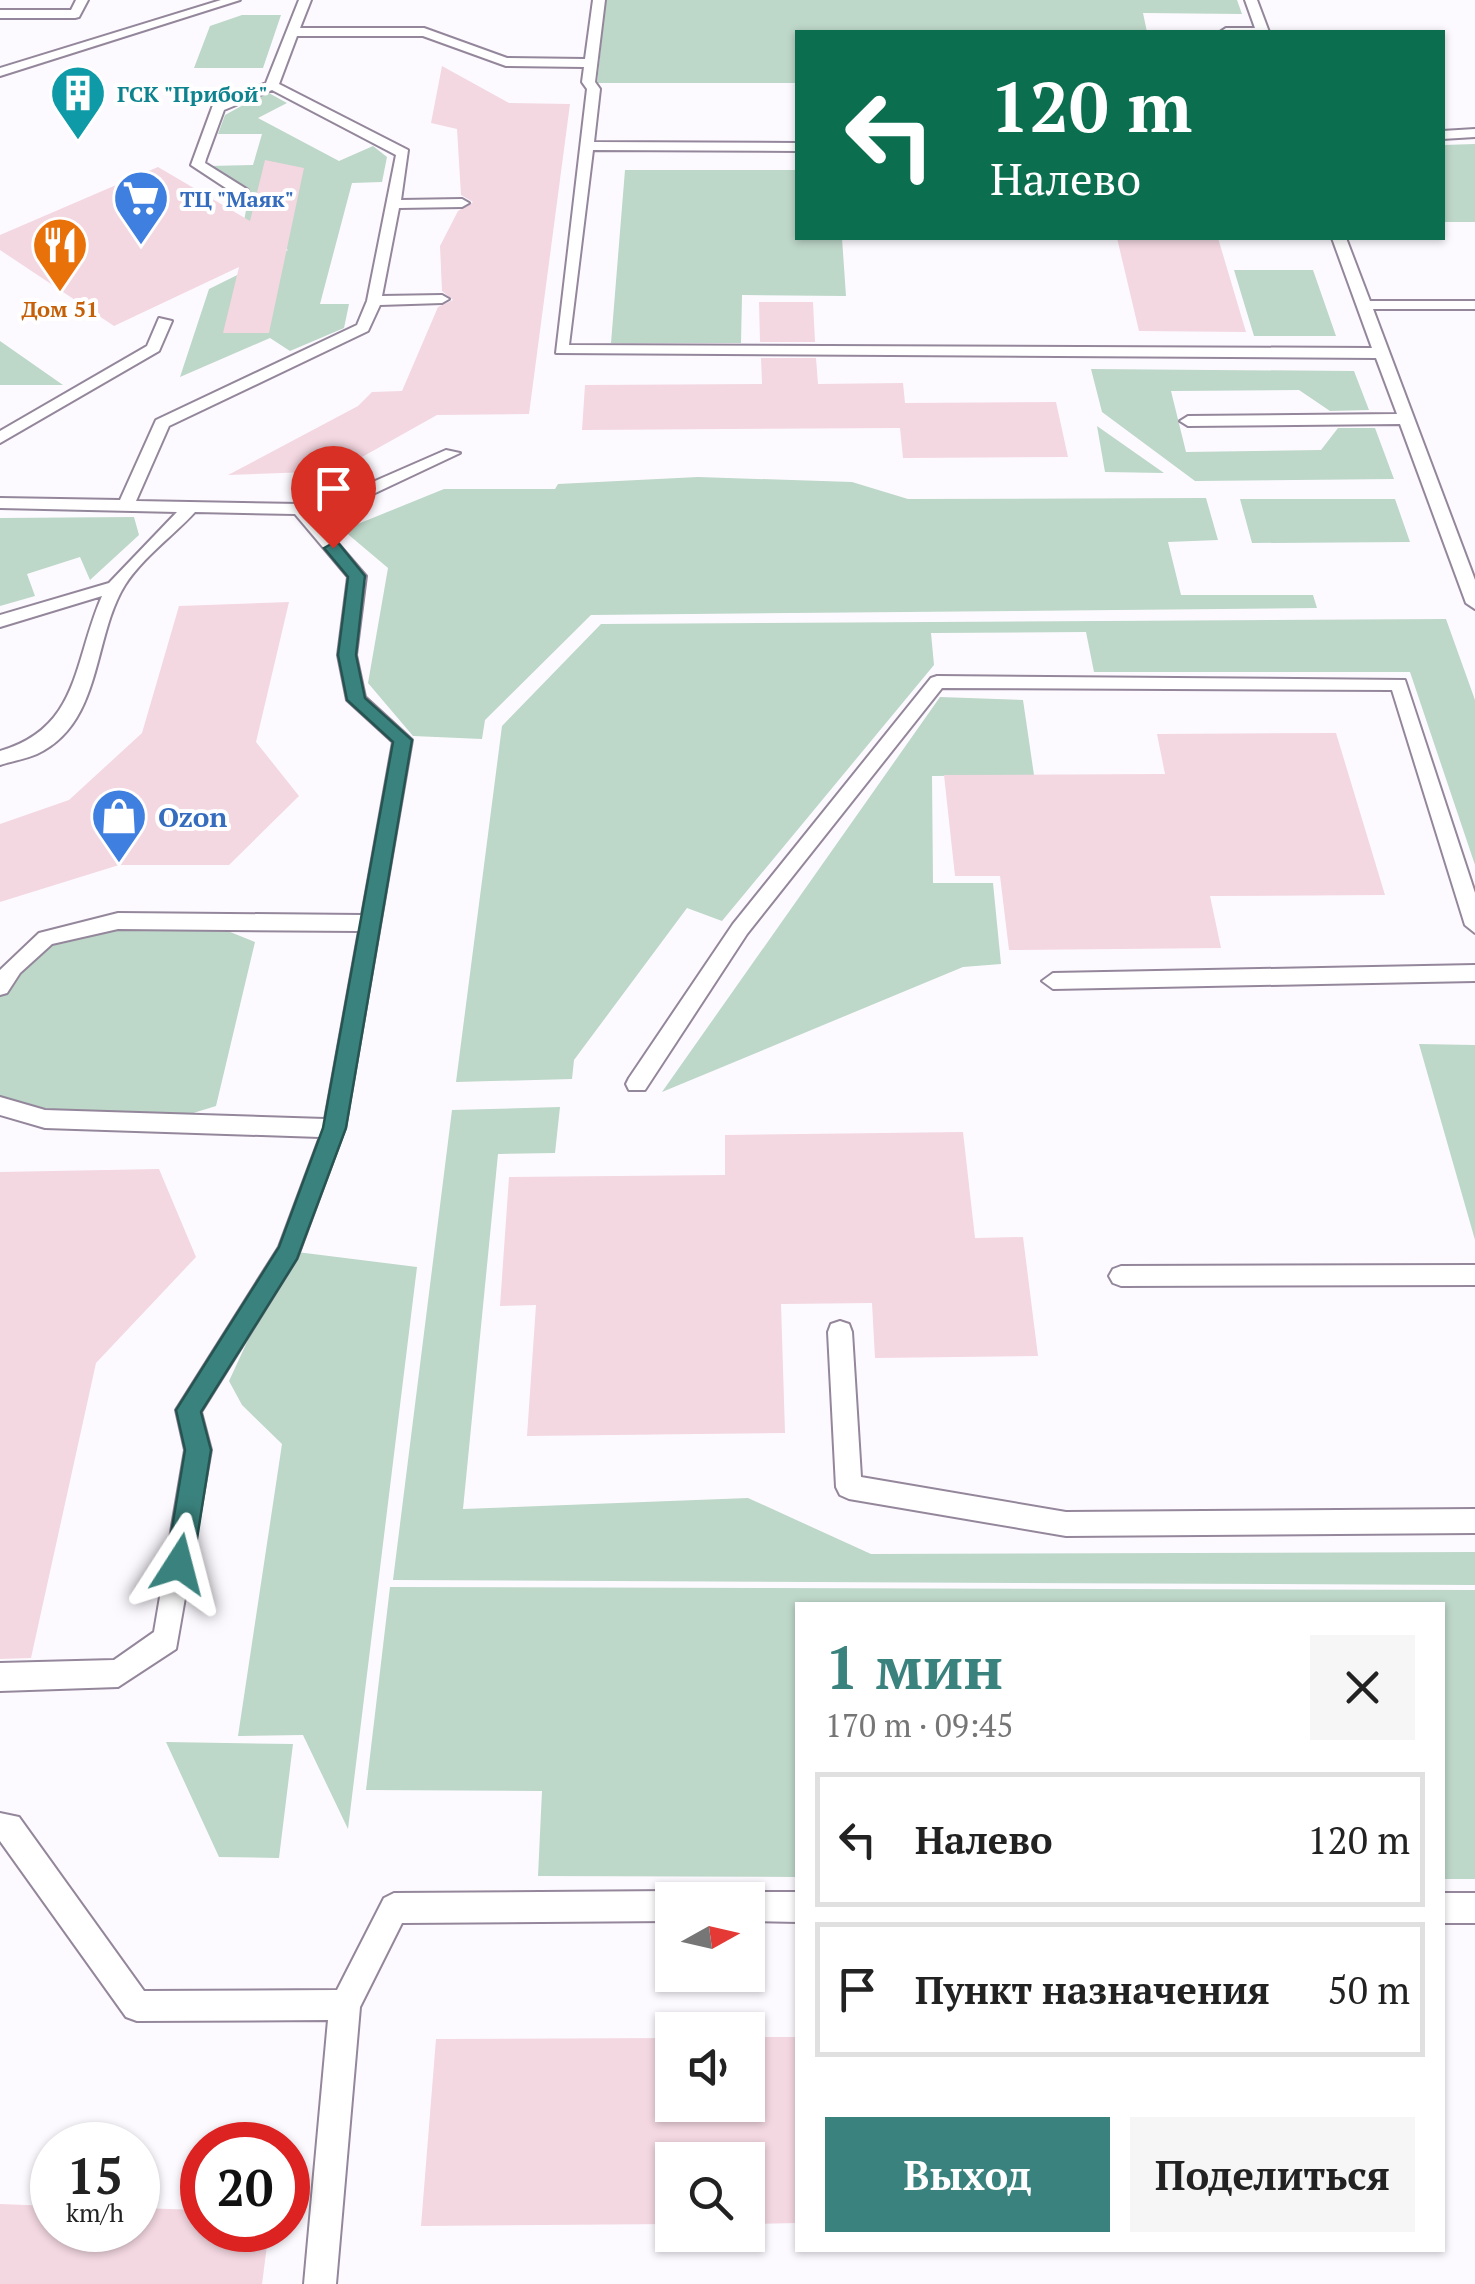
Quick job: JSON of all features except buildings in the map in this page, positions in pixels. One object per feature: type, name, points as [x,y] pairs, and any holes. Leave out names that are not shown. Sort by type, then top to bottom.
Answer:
[{"type":"lane","points":[[0,14],[74,14],[82,0]]},
{"type":"lane","points":[[0,72],[234,0]]},
{"type":"lane","points":[[243,193],[198,165],[218,108],[272,84],[304,0]]},
{"type":"lane","points":[[599,0],[588,82],[594,89],[587,146],[575,194],[563,289],[561,350],[1382,353]]},
{"type":"lane","points":[[1251,0],[1262,30]]},
{"type":"lane","points":[[295,32],[424,32],[506,62],[590,63]]},
{"type":"lane","points":[[126,505],[162,423],[363,328],[374,302],[403,152],[272,84]]},
{"type":"lane","points":[[1445,135],[1475,133]]},
{"type":"lane","points":[[587,146],[795,146]]},
{"type":"lane","points":[[394,204],[462,203]]},
{"type":"lane","points":[[1341,240],[1475,602]]},
{"type":"lane","points":[[374,302],[442,299]]},
{"type":"lane","points":[[1364,305],[1475,304]]},
{"type":"lane","points":[[0,438],[154,348],[164,321]]},
{"type":"lane","points":[[1188,332],[1192,352]]},
{"type":"lane","points":[[1188,421],[1407,420]]},
{"type":"lane","points":[[0,503],[300,509],[348,499],[452,452]]},
{"type":"lane","points":[[0,758],[27,754],[53,736],[72,714],[114,587],[189,509]]},
{"type":"lane","points":[[0,1677],[118,1673],[166,1640],[198,1450],[188,1410],[289,1252],[334,1128],[402,740],[356,700],[347,655],[356,576],[300,509]]},
{"type":"lane","points":[[0,621],[114,587]]},
{"type":"lane","points":[[637,1084],[740,930],[938,682],[1398,684],[1475,925]]},
{"type":"lane","points":[[0,987],[13,967],[46,938],[118,921],[371,923]]},
{"type":"lane","points":[[1053,981],[1475,974]]},
{"type":"lane","points":[[0,1106],[45,1120],[334,1128]]},
{"type":"lane","points":[[1121,1276],[1475,1275]]},
{"type":"lane","points":[[840,1332],[850,1487],[1066,1524],[1475,1522]]},
{"type":"lane","points":[[0,1827],[10,1827],[137,2006],[345,2005]]},
{"type":"lane","points":[[320,2284],[345,2005],[394,1908],[655,1906]]},
{"type":"lane","points":[[765,1906],[795,1907]]},
{"type":"lane","points":[[1445,1908],[1475,1908]]},
{"type":"green space","points":[[606,0],[1237,0],[1242,14],[1143,13],[1147,30],[795,30],[795,83],[597,83]]},
{"type":"green space","points":[[242,15],[281,15],[263,68],[194,68],[210,26]]},
{"type":"green space","points":[[267,92],[287,103],[258,118],[339,161],[373,146],[387,157],[382,182],[352,183],[320,304],[349,304],[344,328],[290,351],[270,338],[180,377],[209,289],[288,250],[244,221],[250,189],[208,166],[253,165],[262,134],[218,134],[225,115]]},
{"type":"green space","points":[[1475,144],[1475,222],[1445,222],[1445,145]]},
{"type":"green space","points":[[625,170],[795,170],[795,240],[842,240],[846,296],[742,295],[741,343],[611,343]]},
{"type":"green space","points":[[1234,270],[1313,270],[1336,336],[1254,336]]},
{"type":"green space","points":[[0,341],[63,385],[0,385]]},
{"type":"green space","points":[[1091,369],[1354,371],[1369,410],[1330,411],[1299,390],[1171,391],[1186,452],[1321,450],[1338,428],[1375,428],[1394,479],[1195,481],[1102,412]]},
{"type":"green space","points":[[1097,426],[1164,473],[1105,472]]},
{"type":"green space","points":[[698,477],[852,482],[908,499],[1206,498],[1218,540],[1168,542],[1181,595],[1313,595],[1317,608],[591,615],[485,720],[482,739],[413,736],[368,683],[388,568],[343,530],[444,489],[555,489],[558,484]]},
{"type":"green space","points":[[1240,499],[1395,499],[1410,542],[1252,543]]},
{"type":"green space","points":[[134,517],[139,535],[90,580],[80,557],[27,574],[35,596],[0,606],[0,518]]},
{"type":"green space","points":[[1446,619],[1475,700],[1475,865],[1410,672],[1094,672],[1086,632],[931,633],[934,665],[722,921],[687,908],[574,1060],[572,1079],[456,1082],[502,726],[601,624]]},
{"type":"green space","points":[[940,697],[1023,700],[1034,775],[932,776],[933,883],[993,883],[1001,964],[963,967],[662,1092]]},
{"type":"green space","points":[[101,920],[208,923],[255,942],[216,1106],[164,1122],[0,1106],[0,981],[46,938]]},
{"type":"green space","points":[[1419,1044],[1475,1045],[1475,1240]]},
{"type":"green space","points":[[560,1107],[555,1153],[498,1154],[463,1509],[748,1498],[871,1554],[1475,1552],[1475,1585],[393,1580],[452,1110]]},
{"type":"green space","points":[[289,1251],[417,1267],[348,1829],[303,1735],[238,1736],[282,1444],[242,1405],[229,1381]]},
{"type":"green space","points":[[390,1587],[1475,1590],[1475,1879],[1445,1879],[1445,1602],[795,1602],[795,1877],[538,1876],[542,1791],[366,1790]]},
{"type":"green space","points":[[166,1742],[293,1744],[279,1858],[219,1857]]},
{"type":"place","name":"ГСК \"Прибой\"","points":[[78,142]]},
{"type":"place","name":"ТЦ \"Маяк\"","points":[[141,247]]},
{"type":"place","name":"Дом 51","points":[[60,294]]},
{"type":"place","name":"Ozon","points":[[119,865]]},
{"type":"route","points":[[179,1564],[198,1450],[188,1410],[289,1252],[334,1128],[402,740],[356,700],[347,655],[356,576],[333,548]]}]
